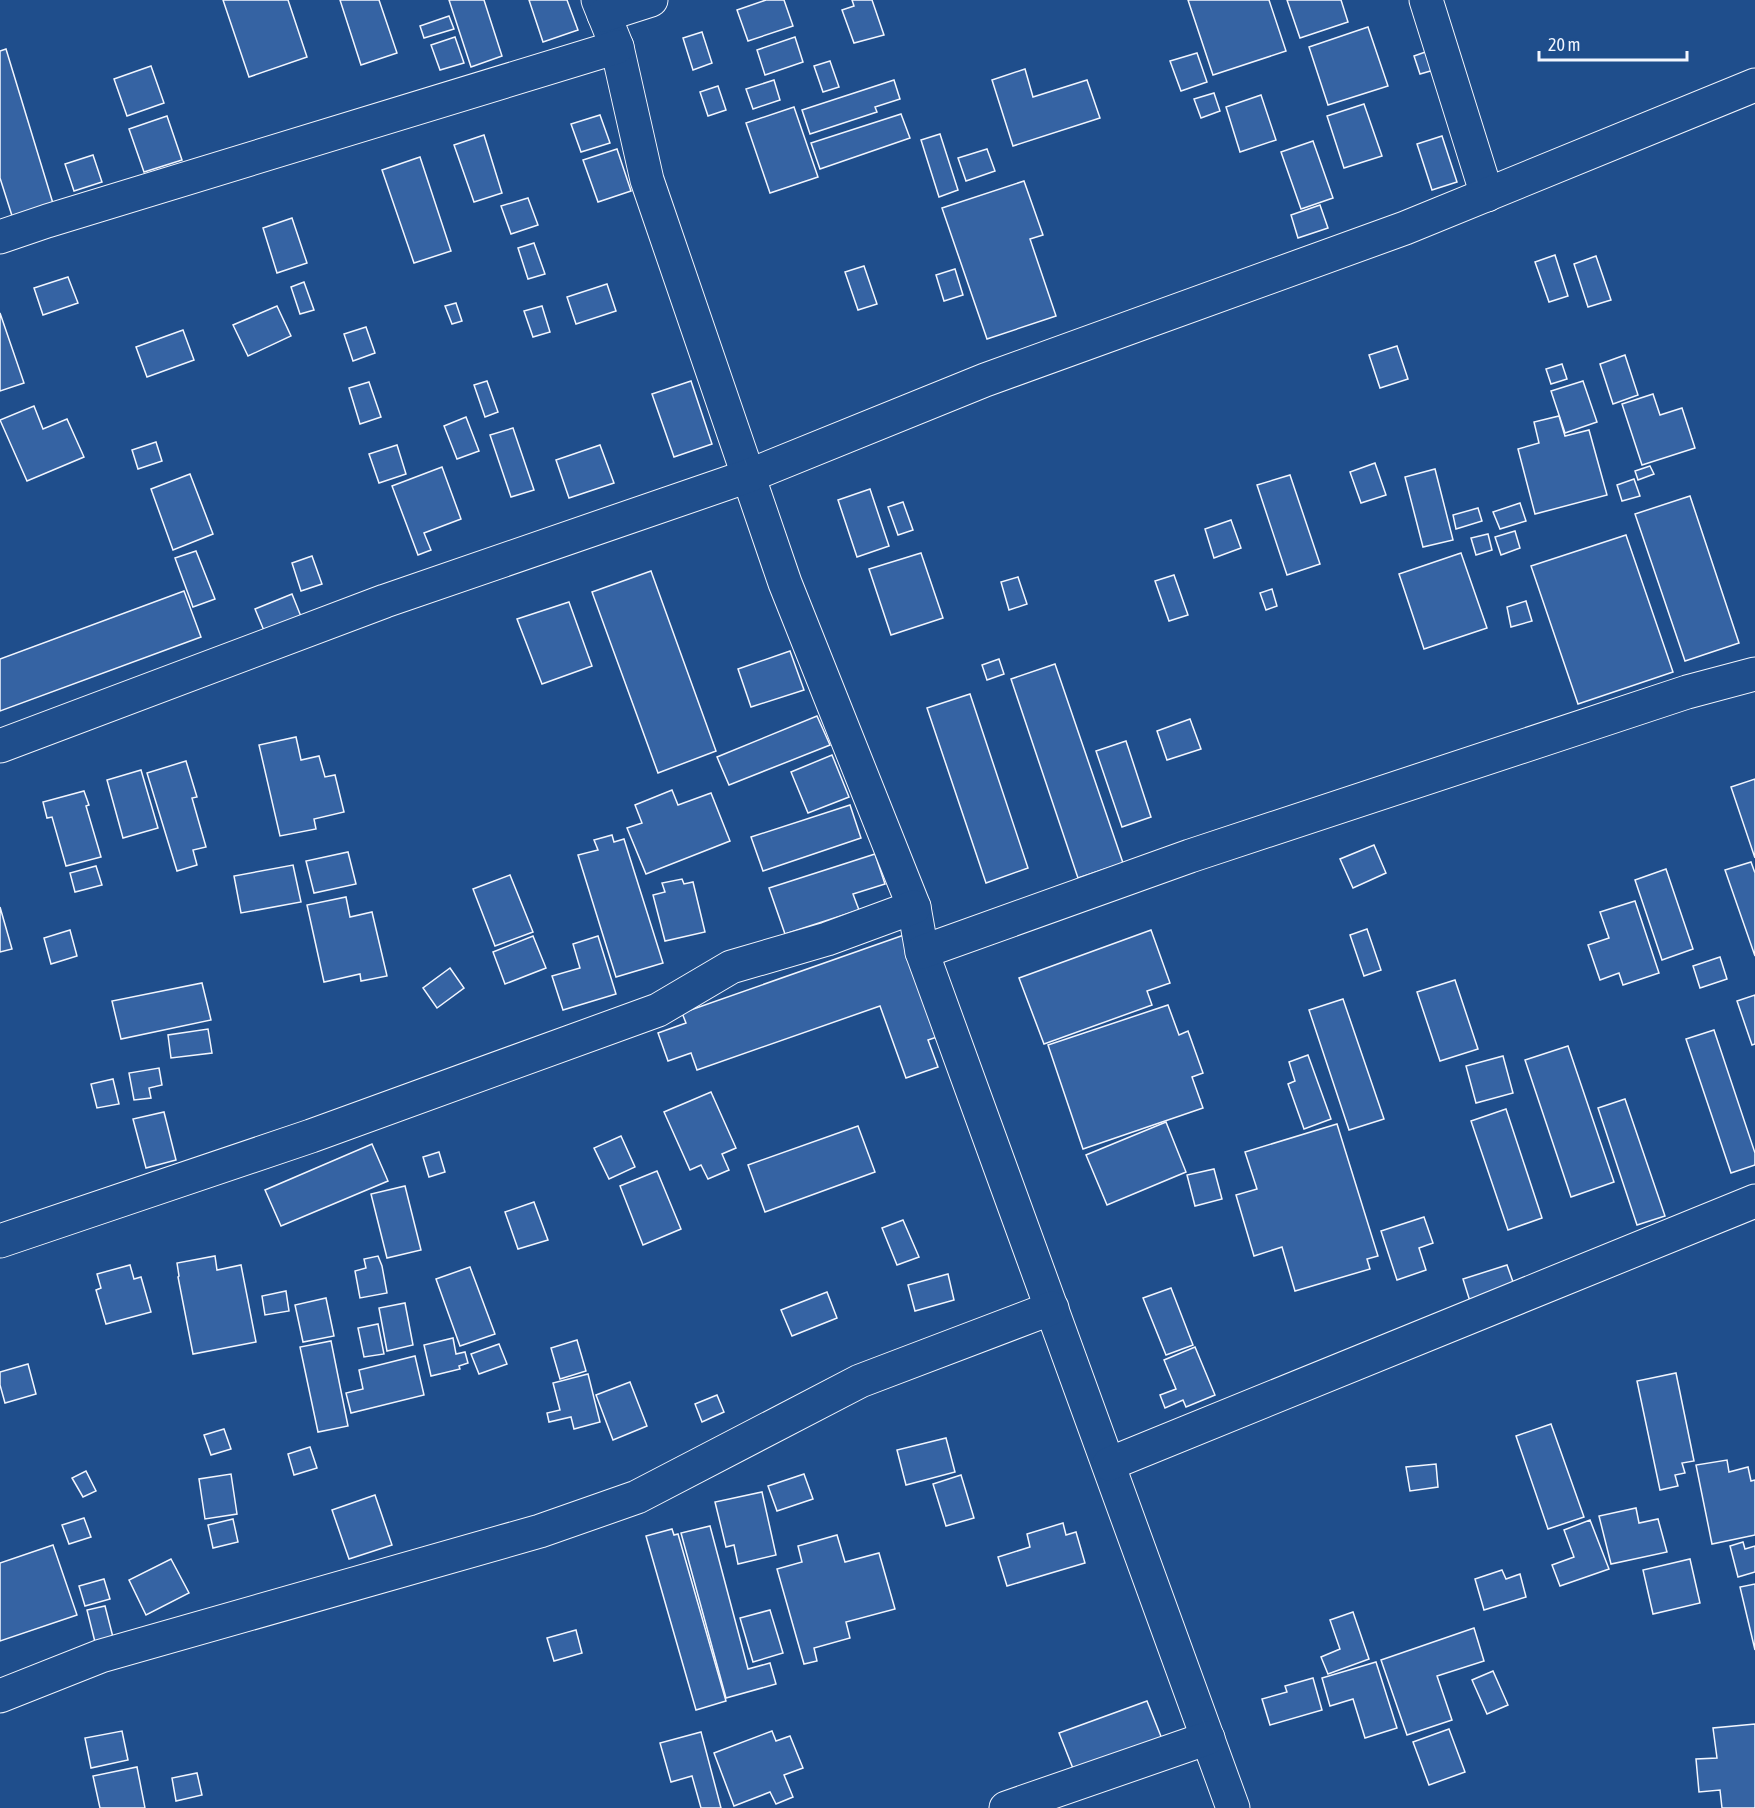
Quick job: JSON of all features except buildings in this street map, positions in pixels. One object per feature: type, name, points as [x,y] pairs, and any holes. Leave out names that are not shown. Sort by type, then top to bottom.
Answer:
[{"type":"street","points":[[651,0],[601,8],[617,47],[647,180],[784,582],[914,907],[922,952],[1233,1808]]},
{"type":"street","points":[[1426,0],[1486,195]]},
{"type":"street","points":[[0,237],[617,47]]},
{"type":"street","points":[[0,746],[385,601],[748,476],[985,380],[1394,232],[1755,85]]},
{"type":"street","points":[[922,952],[1190,856],[1687,692],[1755,674]]},
{"type":"street","points":[[0,1241],[311,1136],[658,1010],[731,967],[826,939],[914,907]]},
{"type":"street","points":[[1109,1464],[1755,1201]]},
{"type":"street","points":[[0,1696],[102,1656],[540,1531],[637,1497],[860,1381],[1052,1308]]},
{"type":"street","points":[[1006,1808],[1208,1738]]}]
